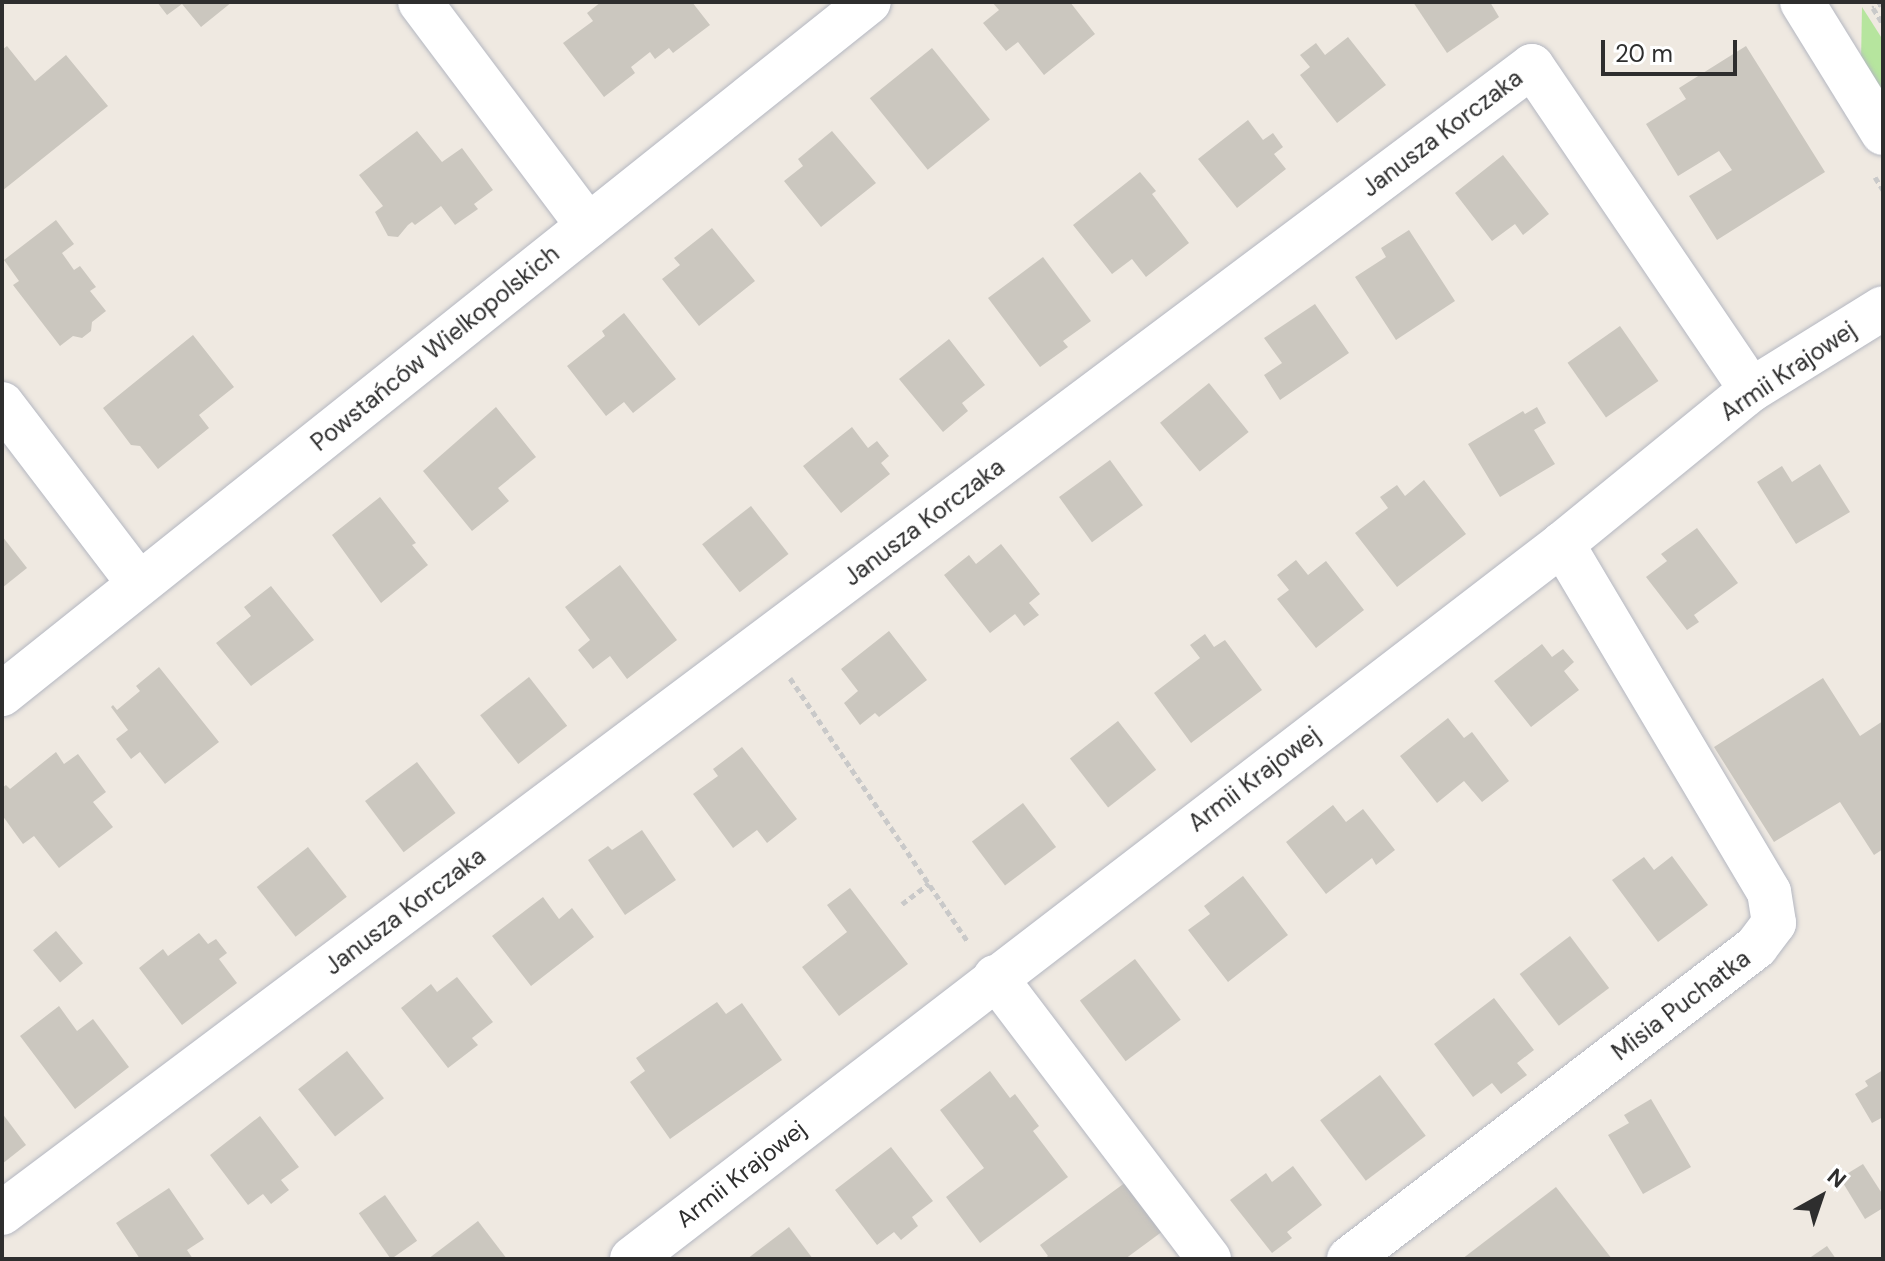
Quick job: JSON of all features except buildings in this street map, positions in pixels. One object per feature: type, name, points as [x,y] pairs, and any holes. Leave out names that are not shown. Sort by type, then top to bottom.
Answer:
[{"type":"street","points":[[420,2],[588,226]]},
{"type":"street","name":"Powstańców Wielkopolskich","points":[[2,694],[869,2]]},
{"type":"street","points":[[1802,2],[1883,133]]},
{"type":"street","name":"Janusza Korczaka","points":[[2,1213],[1532,66],[1751,390]]},
{"type":"street","name":"Armii Krajowej","points":[[632,1259],[983,962],[1562,544],[1751,390],[1883,308]]},
{"type":"street","points":[[2,404],[139,584]]},
{"type":"street","name":"Misia Puchatka","points":[[1349,1259],[1756,947],[1774,923],[1769,892],[1562,544]]},
{"type":"street","points":[[983,962],[1209,1259]]},
{"type":"path","points":[[1883,2],[1873,8],[1883,24]]},
{"type":"path","points":[[764,642],[983,962]]},
{"type":"path","points":[[902,904],[929,884]]},
{"type":"green space","points":[[1862,7],[1883,40],[1883,102],[1861,63]]}]
